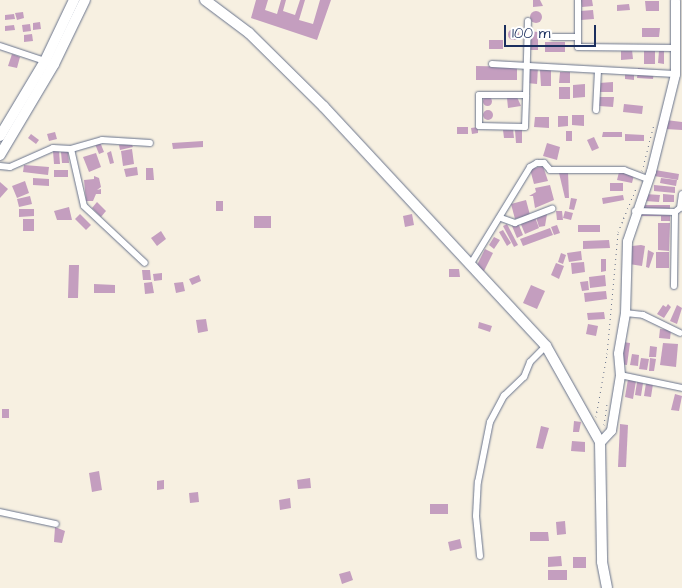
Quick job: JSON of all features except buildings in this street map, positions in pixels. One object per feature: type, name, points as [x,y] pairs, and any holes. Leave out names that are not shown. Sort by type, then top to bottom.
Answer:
[{"type":"main road","points":[[0,136],[45,61],[74,0]]},
{"type":"main road","points":[[0,155],[54,64],[85,0]]},
{"type":"main road","points":[[205,0],[249,33],[317,100],[546,346],[600,442],[602,562],[607,588]]},
{"type":"main road","points":[[600,442],[611,430],[620,376],[618,354],[625,314],[627,241],[635,211],[648,178],[675,74],[678,47],[675,0]]},
{"type":"street","points":[[578,0],[578,47],[678,47]]},
{"type":"street","points":[[526,95],[480,95],[479,126],[525,127],[527,66],[528,21]]},
{"type":"street","points":[[553,37],[578,37]]},
{"type":"street","points":[[0,46],[45,61]]},
{"type":"street","points":[[492,64],[675,74]]},
{"type":"street","points":[[596,110],[598,70]]},
{"type":"street","points":[[0,166],[10,167],[53,148],[71,149],[102,140],[150,143]]},
{"type":"street","points":[[71,149],[84,206],[145,263]]},
{"type":"street","points":[[470,265],[501,218],[530,167],[544,164],[550,170],[624,170],[648,178]]},
{"type":"street","points":[[635,211],[674,212],[680,208],[682,194]]},
{"type":"street","points":[[501,218],[515,223],[552,209]]},
{"type":"street","points":[[674,212],[674,286]]},
{"type":"street","points":[[625,314],[643,315],[680,333]]},
{"type":"street","points":[[480,556],[476,516],[478,482],[490,422],[504,396],[524,377],[530,362],[546,346]]},
{"type":"street","points":[[620,376],[682,388]]},
{"type":"street","points":[[0,512],[56,524]]}]
